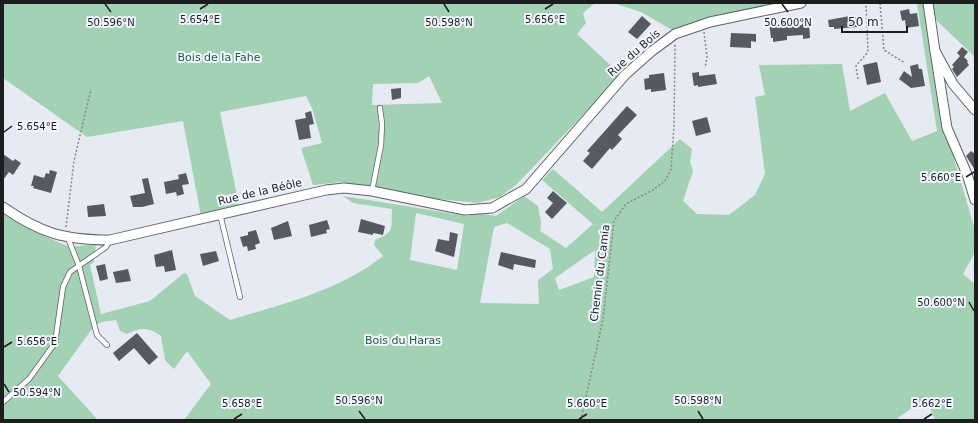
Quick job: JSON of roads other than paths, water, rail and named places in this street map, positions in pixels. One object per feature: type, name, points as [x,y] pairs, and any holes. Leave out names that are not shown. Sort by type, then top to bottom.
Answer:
[{"type":"street","name":"Rue du Bois","points":[[526,189],[625,75],[652,51],[675,34],[704,24],[800,3]]},
{"type":"street","points":[[928,3],[947,128],[967,174],[975,200]]},
{"type":"street","points":[[935,51],[953,84],[975,110]]},
{"type":"street","name":"Rue de la Béôle","points":[[3,207],[42,230],[67,238],[110,240],[326,190],[344,188],[372,191],[465,210],[492,208],[526,189]]},
{"type":"lane","points":[[372,191],[382,145],[380,108]]},
{"type":"lane","points":[[220,214],[240,297]]},
{"type":"lane","points":[[67,238],[78,266],[97,334],[107,345]]},
{"type":"lane","points":[[3,402],[29,379],[56,343],[62,286],[70,272],[106,247],[110,240]]},
{"type":"park label","name":"Bois de la Fahe","points":[[219,57]]},
{"type":"park label","name":"Bois du Haras","points":[[403,340]]}]
